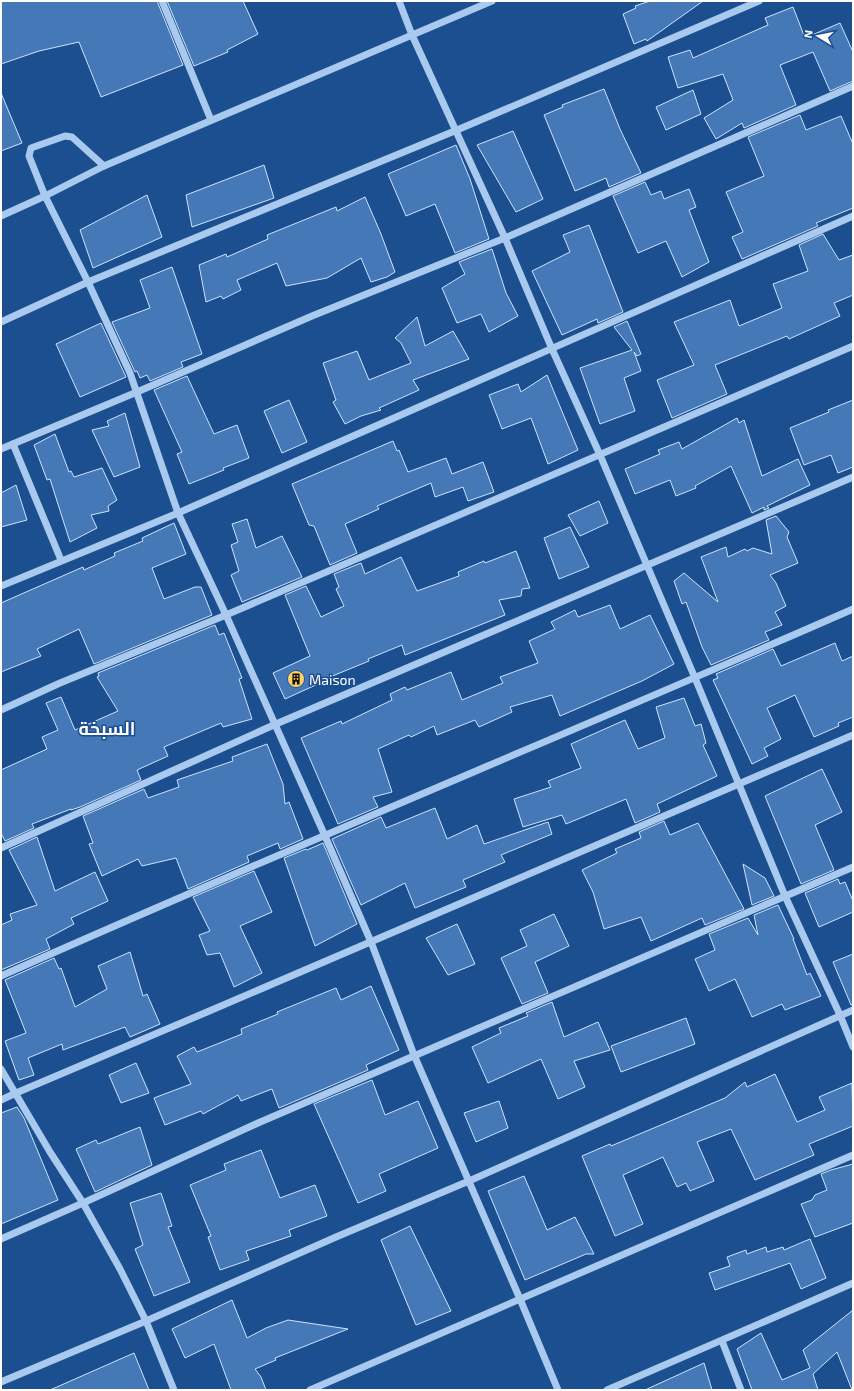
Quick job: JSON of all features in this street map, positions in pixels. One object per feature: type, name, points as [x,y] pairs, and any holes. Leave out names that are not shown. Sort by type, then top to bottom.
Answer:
[{"type":"street","points":[[162,1],[211,120]]},
{"type":"street","points":[[399,1],[412,35],[457,130],[552,349],[600,455],[695,678],[785,896],[840,1015],[853,1047]]},
{"type":"street","points":[[1,216],[45,196],[104,166],[492,1]]},
{"type":"street","points":[[1,322],[88,282],[457,130],[759,1]]},
{"type":"street","points":[[1,449],[312,316],[505,238],[853,86]]},
{"type":"street","points":[[104,166],[72,137],[65,136],[31,148],[29,156],[45,196],[88,282],[137,392],[178,513],[276,724],[371,942],[414,1055],[558,1390]]},
{"type":"street","points":[[1,586],[178,513],[853,216]]},
{"type":"street","points":[[1,710],[60,683],[226,615],[853,346]]},
{"type":"street","points":[[13,444],[61,560]]},
{"type":"street","points":[[1,848],[276,724],[853,477]]},
{"type":"street","points":[[1,976],[150,909],[325,836],[853,609]]},
{"type":"street","points":[[1,1100],[853,735]]},
{"type":"street","points":[[1,1238],[83,1203],[258,1123],[414,1055],[853,867]]},
{"type":"street","points":[[1,1382],[469,1181],[853,1010]]},
{"type":"street","points":[[1,1069],[50,1152],[83,1203],[120,1268],[146,1321],[174,1390]]},
{"type":"street","points":[[310,1390],[853,1155]]},
{"type":"street","points":[[607,1390],[853,1283]]},
{"type":"street","points":[[722,1341],[741,1390]]},
{"type":"building","points":[[1,1],[157,1],[183,65],[101,97],[79,42],[39,51],[1,64]]},
{"type":"building","points":[[167,1],[243,1],[258,34],[227,50],[228,52],[194,66]]},
{"type":"building","points":[[650,1],[703,1],[647,41],[646,39],[634,44],[623,14],[636,8],[635,6]]},
{"type":"building","points":[[793,7],[805,38],[840,23],[853,52],[853,81],[830,91],[813,52],[780,65],[796,105],[744,128],[742,123],[716,139],[704,118],[733,100],[723,74],[678,88],[668,57],[690,50],[693,58],[768,25],[765,18]]},
{"type":"building","points":[[604,89],[620,129],[641,173],[609,187],[606,178],[575,191],[544,115],[563,107],[562,105]]},
{"type":"building","points":[[693,90],[701,114],[666,130],[656,107]]},
{"type":"building","points":[[1,93],[22,143],[1,151]]},
{"type":"building","points":[[800,115],[806,130],[841,116],[853,144],[853,208],[816,223],[818,226],[742,259],[732,237],[743,232],[726,192],[764,176],[748,137]]},
{"type":"building","points":[[513,131],[543,199],[516,212],[477,145]]},
{"type":"building","points":[[456,145],[470,179],[489,239],[455,253],[435,204],[406,216],[388,174]]},
{"type":"building","points":[[264,165],[274,198],[192,227],[186,195]]},
{"type":"building","points":[[645,182],[651,195],[661,191],[664,199],[689,189],[696,207],[689,210],[709,262],[682,277],[666,241],[638,253],[613,196]]},
{"type":"building","points":[[147,195],[162,237],[93,268],[80,230]]},
{"type":"building","points":[[365,197],[395,272],[387,277],[371,282],[361,258],[327,278],[286,286],[277,263],[237,280],[241,290],[223,299],[221,296],[206,302],[199,265],[226,254],[227,257],[268,239],[267,235],[336,207],[337,211]]},
{"type":"building","points":[[589,225],[623,312],[598,323],[597,319],[562,335],[532,271],[570,252],[563,235]]},
{"type":"building","points":[[823,234],[839,260],[853,255],[853,295],[834,303],[840,316],[789,339],[787,336],[715,365],[727,394],[672,418],[657,380],[694,365],[674,322],[730,300],[739,326],[782,308],[773,284],[808,271],[799,245]]},
{"type":"building","points":[[492,249],[506,293],[518,316],[489,332],[481,314],[457,323],[442,288],[465,274],[459,262]]},
{"type":"building","points":[[172,267],[202,354],[181,362],[183,367],[150,381],[147,375],[140,378],[137,371],[135,372],[112,322],[150,308],[140,280]]},
{"type":"building","points":[[417,317],[425,346],[453,331],[469,359],[413,380],[419,390],[379,408],[381,410],[361,416],[345,424],[333,402],[336,400],[323,363],[357,351],[369,380],[411,363],[401,343],[395,338]]},
{"type":"building","points":[[627,321],[641,354],[637,356],[634,352],[641,371],[624,378],[635,411],[600,424],[580,368],[632,350],[614,327]]},
{"type":"building","points":[[101,323],[126,377],[80,397],[56,344]]},
{"type":"building","points":[[547,375],[578,450],[548,464],[531,418],[502,429],[489,395],[518,384],[521,392]]},
{"type":"building","points":[[187,376],[214,434],[237,425],[249,458],[189,484],[177,454],[182,452],[154,390]]},
{"type":"building","points":[[289,400],[307,442],[282,453],[264,411]]},
{"type":"building","points":[[853,400],[853,467],[838,473],[831,455],[804,465],[790,428],[829,412],[828,410]]},
{"type":"building","points":[[125,413],[140,467],[114,477],[92,430],[109,426],[107,421]]},
{"type":"building","points":[[737,418],[739,423],[744,420],[762,476],[798,459],[810,485],[767,506],[769,508],[764,510],[764,507],[752,513],[731,466],[695,486],[696,488],[676,496],[670,480],[635,494],[625,469],[660,454],[658,450],[679,442],[682,449]]},
{"type":"building","points":[[55,434],[69,472],[71,471],[74,477],[102,468],[117,500],[108,506],[109,511],[91,515],[97,528],[70,542],[50,479],[47,480],[34,445]]},
{"type":"building","points":[[393,441],[397,451],[399,450],[408,472],[446,458],[452,474],[483,462],[494,492],[468,501],[463,487],[435,497],[431,483],[377,506],[379,509],[345,524],[357,553],[330,565],[314,526],[309,525],[292,484]]},
{"type":"building","points":[[16,485],[27,520],[1,527],[1,493]]},
{"type":"building","points":[[599,501],[608,523],[580,536],[568,515]]},
{"type":"building","points":[[776,516],[789,532],[787,537],[798,563],[770,575],[776,583],[786,606],[775,612],[782,625],[765,632],[769,640],[711,665],[702,647],[686,602],[682,604],[674,581],[684,573],[718,602],[701,557],[726,547],[728,557],[745,549],[747,551],[753,548],[772,554],[766,520]]},
{"type":"building","points":[[247,519],[256,548],[282,536],[302,577],[242,602],[231,575],[239,571],[231,545],[238,542],[232,524]]},
{"type":"building","points":[[174,523],[186,554],[152,568],[164,599],[195,587],[201,587],[212,615],[94,664],[79,629],[37,649],[41,656],[1,672],[1,603],[83,567],[84,570],[115,556],[114,553],[143,541],[142,538]]},
{"type":"building","points":[[570,527],[589,567],[559,579],[544,538]]},
{"type":"building","points":[[516,551],[530,588],[522,589],[521,596],[499,600],[505,615],[405,655],[402,645],[368,659],[369,661],[330,677],[331,678],[285,699],[273,673],[310,656],[285,595],[306,586],[321,617],[344,606],[336,589],[339,587],[334,574],[361,563],[365,574],[401,557],[417,591],[459,576],[458,572],[484,561],[485,563]]},
{"type":"building","points":[[610,605],[620,629],[650,615],[674,664],[642,681],[560,716],[552,695],[510,707],[512,712],[479,727],[475,720],[437,735],[434,726],[411,737],[409,735],[378,749],[392,792],[373,797],[378,807],[338,824],[301,738],[341,721],[342,724],[392,700],[390,694],[405,687],[407,690],[451,672],[462,700],[503,683],[500,677],[538,663],[529,641],[555,629],[551,622],[575,610],[578,617]]},
{"type":"building","points":[[215,625],[219,635],[224,633],[242,678],[239,679],[252,719],[223,727],[221,723],[164,747],[168,756],[137,770],[141,780],[80,807],[32,824],[34,828],[5,841],[1,833],[1,770],[47,749],[42,737],[58,730],[46,703],[61,697],[75,730],[118,711],[97,677],[99,676],[98,673]]},
{"type":"building","points":[[835,643],[842,661],[853,656],[853,717],[838,723],[839,726],[814,737],[795,695],[767,708],[781,739],[764,748],[768,756],[752,764],[713,680],[718,678],[716,674],[773,649],[781,666]]},
{"type":"building","points":[[684,698],[695,726],[701,724],[706,743],[703,745],[717,776],[657,804],[660,812],[635,823],[626,799],[566,824],[562,815],[523,827],[514,799],[551,787],[548,781],[581,768],[571,744],[625,720],[638,749],[665,738],[656,707]]},
{"type":"building","points":[[267,744],[283,784],[285,804],[289,802],[303,839],[280,849],[278,843],[247,856],[249,862],[188,889],[176,858],[142,866],[138,859],[102,876],[89,844],[93,843],[83,816],[144,789],[148,798],[179,787],[177,780],[233,761],[232,757]]},
{"type":"building","points":[[822,769],[842,812],[815,825],[834,870],[801,884],[765,796]]},
{"type":"building","points":[[435,808],[447,839],[477,825],[484,844],[548,822],[552,834],[501,855],[505,862],[463,880],[466,887],[415,908],[405,883],[361,905],[332,839],[381,817],[386,828]]},
{"type":"building","points":[[664,821],[670,835],[698,823],[744,909],[705,925],[702,918],[651,941],[641,917],[604,929],[593,892],[582,870],[617,853],[615,849],[641,838],[639,832]]},
{"type":"building","points":[[37,837],[55,891],[95,872],[108,901],[71,918],[74,924],[46,939],[50,949],[1,970],[1,925],[12,920],[10,914],[37,905],[9,850]]},
{"type":"building","points":[[323,843],[357,924],[315,946],[284,858]]},
{"type":"building","points":[[743,864],[765,878],[774,896],[752,905]]},
{"type":"building","points":[[254,871],[272,912],[240,926],[262,973],[234,987],[220,953],[207,955],[199,935],[210,931],[193,897]]},
{"type":"building","points":[[838,879],[840,884],[845,882],[853,901],[853,912],[819,927],[805,893]]},
{"type":"building","points":[[778,905],[794,939],[807,975],[810,973],[821,996],[785,1010],[782,1004],[752,1017],[735,979],[709,991],[695,959],[715,950],[709,934],[748,918],[758,935],[754,915]]},
{"type":"building","points":[[554,914],[569,946],[535,962],[548,993],[522,1004],[501,958],[527,946],[520,930]]},
{"type":"building","points":[[457,924],[475,964],[448,975],[426,938]]},
{"type":"building","points":[[130,952],[143,996],[147,994],[160,1024],[130,1037],[125,1027],[63,1050],[62,1044],[28,1058],[34,1075],[19,1080],[5,1041],[26,1033],[5,980],[54,958],[59,969],[61,968],[75,1007],[107,989],[98,966]]},
{"type":"building","points":[[853,954],[853,1005],[851,1005],[833,962]]},
{"type":"building","points":[[371,986],[399,1050],[366,1065],[368,1070],[279,1108],[272,1089],[241,1101],[238,1095],[203,1114],[201,1111],[165,1125],[154,1098],[191,1084],[177,1056],[194,1047],[197,1052],[242,1034],[241,1029],[278,1014],[277,1012],[336,988],[341,1000]]},
{"type":"building","points":[[552,1002],[564,1037],[598,1022],[610,1050],[574,1061],[585,1087],[558,1099],[541,1059],[488,1083],[472,1047],[501,1033],[499,1028],[528,1016],[526,1013]]},
{"type":"building","points":[[686,1018],[695,1044],[621,1072],[611,1046]]},
{"type":"building","points":[[136,1063],[149,1093],[121,1103],[109,1075]]},
{"type":"building","points":[[775,1074],[797,1122],[825,1110],[819,1097],[852,1083],[853,1126],[809,1144],[814,1155],[755,1180],[731,1129],[697,1142],[714,1181],[690,1191],[686,1183],[677,1187],[663,1157],[623,1175],[643,1224],[615,1236],[582,1156],[610,1144],[611,1146],[725,1098],[745,1082],[747,1087]]},
{"type":"building","points":[[372,1080],[385,1115],[418,1101],[438,1148],[379,1174],[386,1191],[358,1203],[314,1104]]},
{"type":"building","points":[[499,1101],[508,1128],[476,1142],[464,1113]]},
{"type":"building","points":[[17,1107],[24,1118],[58,1200],[1,1224],[1,1113]]},
{"type":"building","points":[[140,1127],[152,1165],[95,1192],[76,1149],[96,1140],[98,1144]]},
{"type":"building","points":[[261,1150],[280,1198],[315,1185],[327,1216],[289,1230],[291,1236],[246,1251],[249,1260],[220,1270],[208,1237],[211,1236],[190,1185],[226,1170],[224,1164]]},
{"type":"building","points":[[853,1164],[853,1223],[815,1237],[801,1204],[812,1200],[815,1195],[827,1190],[821,1174]]},
{"type":"building","points":[[524,1176],[547,1230],[575,1217],[594,1254],[586,1254],[525,1280],[488,1191]]},
{"type":"building","points":[[161,1193],[172,1226],[168,1227],[190,1282],[154,1296],[135,1249],[143,1245],[130,1203]]},
{"type":"building","points":[[410,1226],[451,1311],[416,1325],[381,1240]]},
{"type":"building","points":[[810,1239],[826,1278],[801,1289],[790,1263],[715,1290],[709,1273],[730,1266],[727,1257],[746,1250],[747,1254],[766,1247],[767,1252],[783,1247],[784,1250]]},
{"type":"building","points":[[232,1300],[247,1338],[266,1328],[288,1320],[348,1329],[275,1358],[276,1360],[255,1369],[261,1377],[266,1390],[231,1390],[214,1344],[185,1358],[172,1329]]},
{"type":"building","points":[[853,1310],[853,1390],[837,1352],[813,1374],[818,1390],[752,1390],[737,1349],[761,1333],[782,1380],[810,1368],[803,1350]]},
{"type":"building","points":[[134,1353],[149,1390],[50,1390]]},
{"type":"building","points":[[704,1363],[712,1390],[645,1390]]},
{"type":"place","name":"Maison","points":[[296,679]]},
{"type":"district","name":"السبخة","points":[[107,728]]}]
